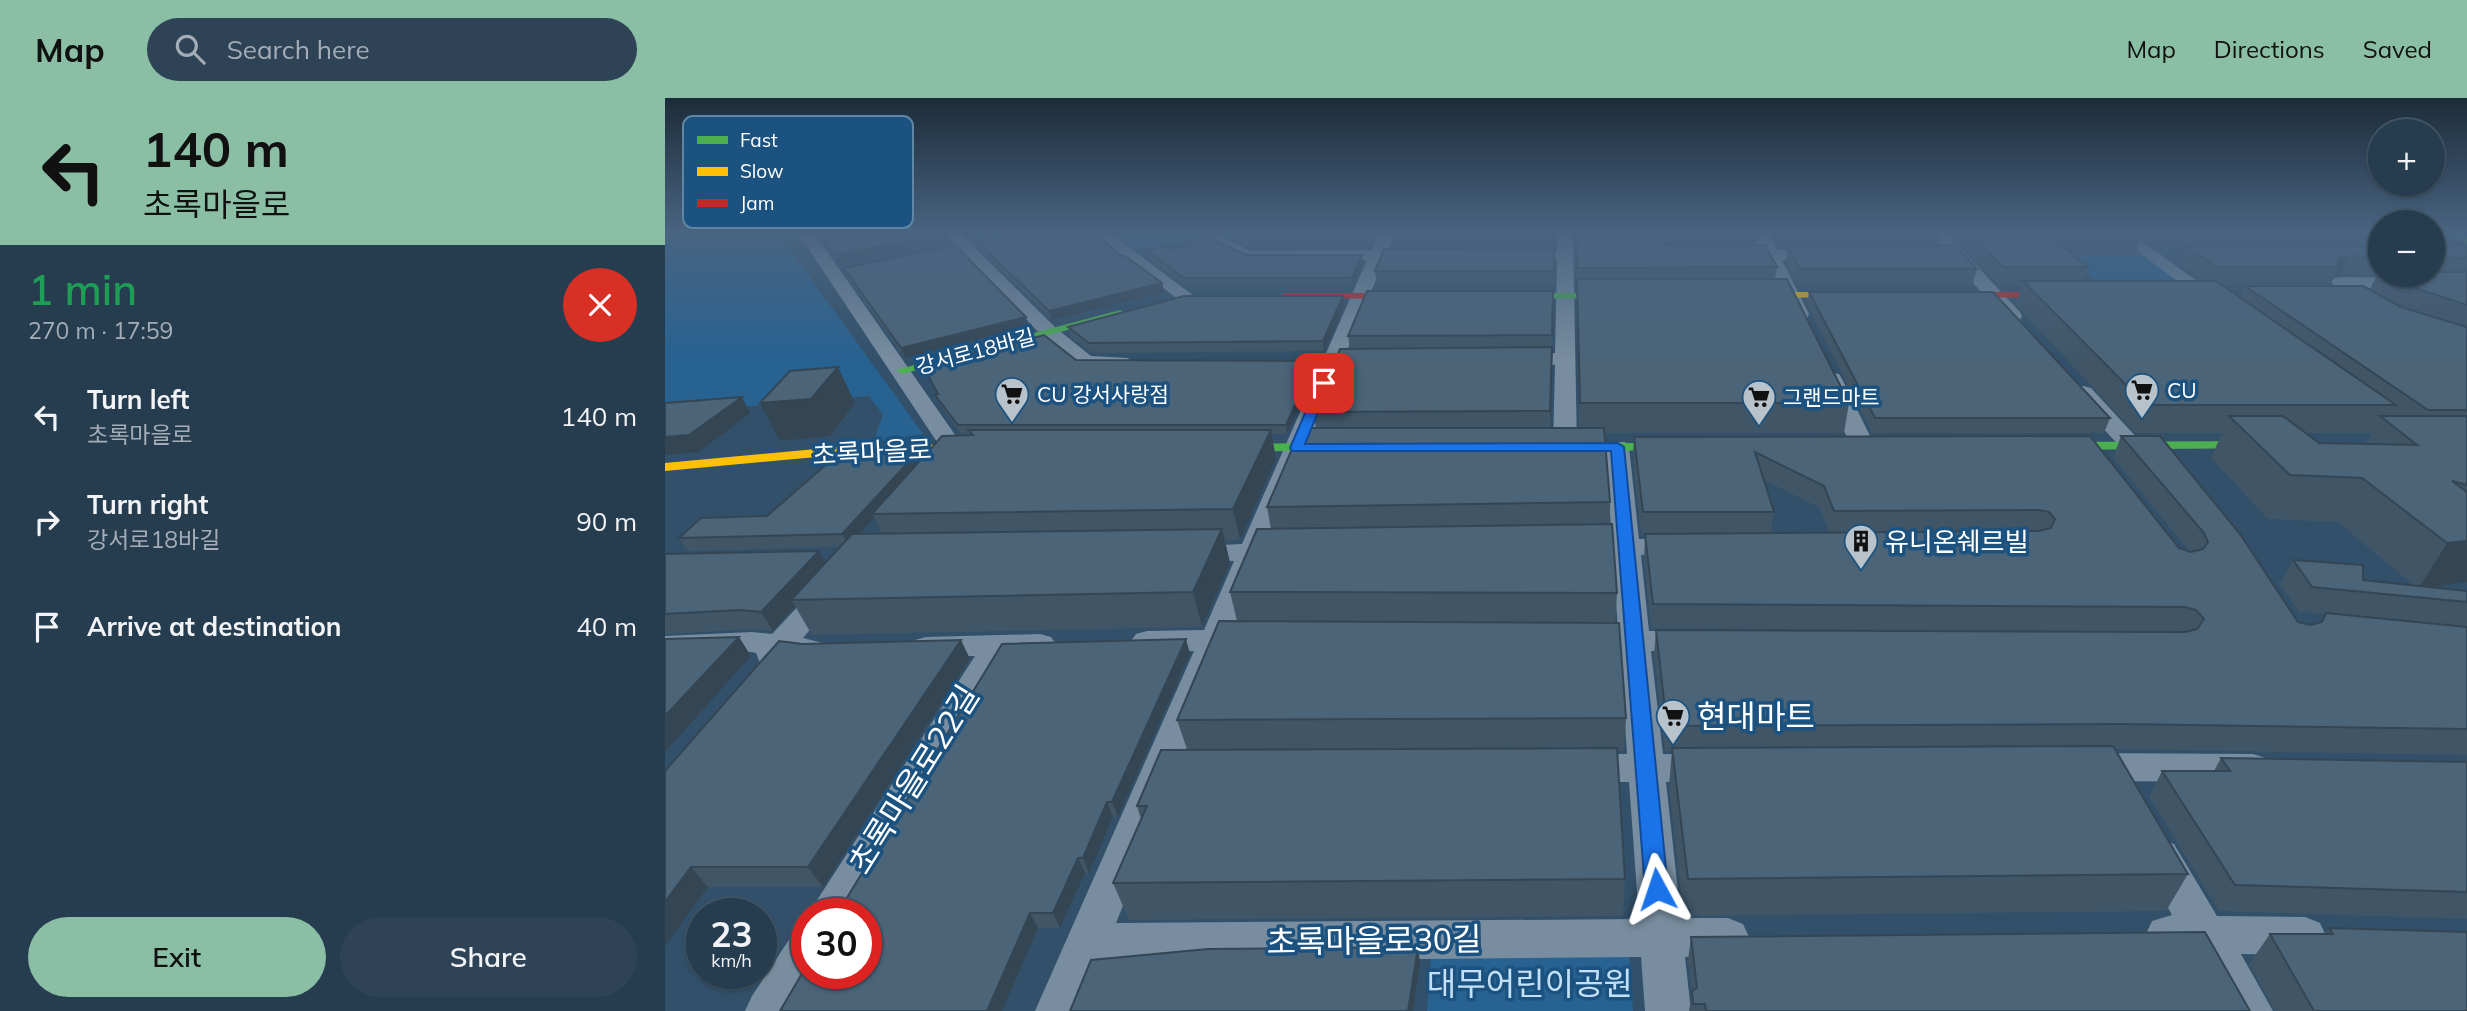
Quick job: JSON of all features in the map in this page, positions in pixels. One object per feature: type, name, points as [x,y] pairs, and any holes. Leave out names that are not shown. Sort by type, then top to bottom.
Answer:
[{"type":"street","points":[[833,276],[902,370],[953,449],[919,488]]},
{"type":"street","points":[[989,276],[1049,332]]},
{"type":"street","points":[[1162,276],[1192,296]]},
{"type":"street","points":[[1058,1011],[1369,276]]},
{"type":"street","points":[[1565,276],[1565,447]]},
{"type":"street","points":[[1781,276],[1809,333]]},
{"type":"street","points":[[1976,276],[2031,335]]},
{"type":"street","points":[[2180,276],[2238,317]]},
{"type":"street","points":[[2365,298],[2340,282],[2368,282]]},
{"type":"street","points":[[1728,296],[1880,295]]},
{"type":"street","points":[[1931,295],[2089,295]]},
{"type":"street","points":[[2181,295],[2232,295]]},
{"type":"street","points":[[2334,295],[2365,298]]},
{"type":"street","points":[[1160,303],[1192,296]]},
{"type":"street","points":[[1266,296],[1429,296]]},
{"type":"street","points":[[1483,296],[1640,296]]},
{"type":"street","name":"강서로18바길","points":[[902,370],[1136,309]]},
{"type":"street","name":"강서로18바길","points":[[1049,332],[1086,362],[1141,362]]},
{"type":"street","points":[[1821,358],[1863,446]]},
{"type":"street","points":[[1497,359],[1565,359]]},
{"type":"street","points":[[1306,361],[1360,361]]},
{"type":"street","points":[[2068,375],[2145,446],[2183,470]]},
{"type":"street","points":[[2024,446],[2286,445]]},
{"type":"street","points":[[2088,446],[2109,473]]},
{"type":"street","name":"초록마을로","points":[[665,467],[849,450],[921,447],[994,449]]},
{"type":"street","points":[[1200,448],[1364,447]]},
{"type":"street","points":[[1538,447],[1704,447]]},
{"type":"street","points":[[1618,447],[1668,1011]]},
{"type":"street","points":[[1557,549],[1703,546]]},
{"type":"street","points":[[1171,553],[1308,552]]},
{"type":"street","points":[[752,678],[850,567]]},
{"type":"street","points":[[1120,642],[1285,640]]},
{"type":"street","points":[[1551,641],[1716,641]]},
{"type":"street","points":[[665,646],[752,642],[840,649]]},
{"type":"street","points":[[893,648],[1066,643]]},
{"type":"street","name":"초록마을로22길","points":[[839,898],[998,645]]},
{"type":"street","points":[[2109,766],[2250,1011]]},
{"type":"street","points":[[2055,767],[2284,769]]},
{"type":"street","points":[[1549,768],[1741,768]]},
{"type":"street","points":[[1161,770],[1202,769]]},
{"type":"street","points":[[2134,934],[2342,937]]},
{"type":"street","name":"초록마을로30길","points":[[1087,943],[1772,936]]},
{"type":"street","points":[[768,1011],[791,974]]},
{"type":"green space","points":[[665,276],[809,276],[923,434],[873,442],[883,415],[869,396],[665,413]]},
{"type":"green space","points":[[2089,276],[2172,276],[2193,291],[2107,291]]},
{"type":"green space","name":"대무어린이공원","points":[[1629,955],[1633,1011],[1427,1011],[1431,956]]},
{"type":"building","points":[[849,276],[985,276],[1026,317],[901,348]]},
{"type":"building","points":[[1013,276],[1152,276],[1162,283],[1049,311]]},
{"type":"building","points":[[1181,276],[1353,276],[1352,278],[1184,278]]},
{"type":"building","points":[[2445,276],[2467,276],[2467,305],[2414,287],[2445,287]]},
{"type":"building","points":[[1577,279],[1787,279],[1849,403],[1580,403]]},
{"type":"building","points":[[2023,281],[2216,281],[2396,405],[2146,405]]},
{"type":"building","points":[[2245,286],[2363,286],[2401,307],[2467,327],[2467,410],[2428,410]]},
{"type":"building","points":[[1367,291],[1553,291],[1552,335],[1348,336]]},
{"type":"building","points":[[1809,292],[1993,292],[2110,418],[1875,418]]},
{"type":"building","points":[[1184,296],[1343,296],[1323,341],[1089,343],[1068,327]]},
{"type":"building","points":[[1044,335],[1076,360],[1315,361],[1286,425],[958,425],[935,395],[938,394],[923,366]]},
{"type":"building","points":[[1552,347],[1550,411],[1313,412],[1340,349]]},
{"type":"building","points":[[838,367],[811,399],[760,403],[790,371]]},
{"type":"building","points":[[742,397],[689,435],[665,437],[665,403]]},
{"type":"building","points":[[2229,416],[2283,416],[2319,443],[2417,445],[2380,416],[2467,416],[2467,485],[2452,481],[2467,492],[2467,541],[2447,543],[2362,478],[2290,475]]},
{"type":"building","points":[[1301,428],[1604,428],[1610,502],[1267,507]]},
{"type":"building","points":[[968,430],[1271,430],[1233,509],[872,514],[942,436],[973,435]]},
{"type":"building","points":[[2090,436],[2179,548],[2191,552],[2203,549],[2208,542],[2204,533],[2121,436],[2160,436],[2240,534],[2298,622],[2311,625],[2322,622],[2326,613],[2467,627],[2467,729],[2121,724],[1667,726],[1656,630],[2185,632],[2197,629],[2204,619],[2196,610],[2184,607],[1653,604],[1645,534],[2039,531],[2051,528],[2055,519],[2049,512],[2039,510],[1834,511],[1824,486],[1755,452],[1774,512],[1643,512],[1634,437]]},
{"type":"building","points":[[916,454],[842,534],[679,538],[701,518],[767,516],[837,455]]},
{"type":"building","points":[[1612,524],[1617,593],[1230,592],[1257,529]]},
{"type":"building","points":[[1222,529],[1193,592],[791,600],[852,534]]},
{"type":"building","points":[[819,551],[761,612],[740,610],[665,614],[665,554]]},
{"type":"building","points":[[2293,560],[2363,565],[2363,580],[2467,591],[2467,602],[2312,587]]},
{"type":"building","points":[[1219,621],[1619,623],[1626,718],[1177,720]]},
{"type":"building","points":[[739,637],[665,716],[665,639]]},
{"type":"building","points":[[1186,639],[1112,802],[1107,802],[1083,858],[1078,858],[1053,913],[1030,913],[987,1011],[780,1011],[793,989],[882,989],[882,898],[847,898],[1002,644]]},
{"type":"building","points":[[961,640],[808,867],[691,867],[665,902],[665,771],[779,641],[803,644]]},
{"type":"building","points":[[2113,746],[2188,874],[1688,879],[1672,748]]},
{"type":"building","points":[[1617,748],[1625,879],[1113,883],[1147,806],[1137,806],[1161,750]]},
{"type":"building","points":[[2221,758],[2467,762],[2467,892],[2235,885],[2162,771],[2230,771]]},
{"type":"building","points":[[2329,928],[2467,932],[2467,1011],[2314,1011],[2270,934],[2333,934]]},
{"type":"building","points":[[2205,932],[2250,1011],[1706,1011],[1705,1004],[1693,1004],[1692,991],[1697,988],[1691,937]]},
{"type":"building","points":[[1418,947],[1408,1011],[1070,1011],[1091,960],[1208,949]]},
{"type":"traffic: fast","points":[[1500,296],[1629,296]]},
{"type":"traffic: fast","points":[[902,370],[1120,313]]},
{"type":"traffic: fast","points":[[2046,446],[2269,445]]},
{"type":"traffic: fast","points":[[1223,448],[1345,447]]},
{"type":"traffic: fast","points":[[1552,447],[1684,447]]},
{"type":"traffic: slow","points":[[1741,295],[1860,295]]},
{"type":"traffic: slow","points":[[665,467],[849,450],[984,448]]},
{"type":"traffic: jam","points":[[1944,295],[2070,295]]},
{"type":"traffic: jam","points":[[1286,296],[1415,296]]},
{"type":"place","name":"CU","points":[[2142,420]]},
{"type":"place","name":"CU 강서사랑점","points":[[1012,424]]},
{"type":"place","name":"그랜드마트","points":[[1759,427]]},
{"type":"place","name":"유니온쉐르빌","points":[[1861,571]]},
{"type":"place","name":"현대마트","points":[[1673,746]]},
{"type":"route","points":[[1324,383],[1297,448],[1618,447],[1657,889]]}]
